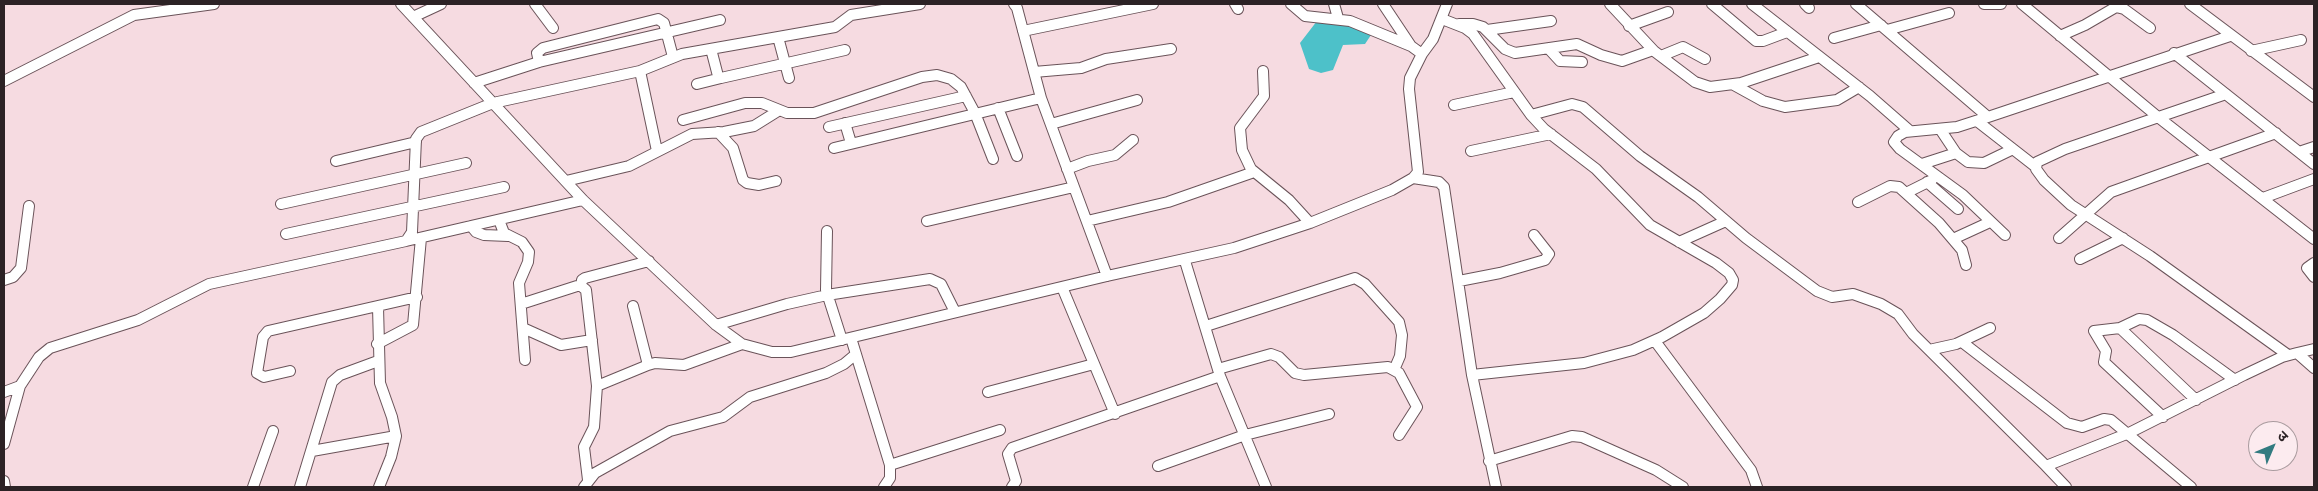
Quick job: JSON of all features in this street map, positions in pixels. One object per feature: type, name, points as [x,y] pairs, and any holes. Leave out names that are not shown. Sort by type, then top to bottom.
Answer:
[{"type":"street","points":[[4,81],[134,15],[214,4]]},
{"type":"street","points":[[401,4],[583,200],[716,325],[742,344],[772,352],[791,352],[1107,276],[1234,248],[1310,223],[1392,190],[1414,178],[1418,172],[1409,89],[1410,78],[1422,54],[1433,40],[1447,4]]},
{"type":"street","points":[[414,17],[441,4]]},
{"type":"street","points":[[535,4],[553,28]]},
{"type":"street","points":[[406,241],[411,235],[416,142],[417,135],[421,132],[493,103],[640,71],[673,57],[835,27],[851,15],[866,8],[920,4]]},
{"type":"street","points":[[1014,4],[1041,98],[1107,276]]},
{"type":"street","points":[[1023,31],[1153,4]]},
{"type":"street","points":[[1291,4],[1305,16],[1338,18],[1410,46],[1422,54]]},
{"type":"street","points":[[1334,4],[1338,18]]},
{"type":"street","points":[[1384,4],[1410,46]]},
{"type":"street","points":[[1610,4],[1653,50],[1701,85],[1722,87],[1734,85],[1787,70],[1819,57]]},
{"type":"street","points":[[1712,4],[1756,41],[1763,41],[1787,32]]},
{"type":"street","points":[[1752,4],[1859,87],[1910,131]]},
{"type":"street","points":[[1856,4],[1988,117]]},
{"type":"street","points":[[1984,4],[2000,4]]},
{"type":"street","points":[[2022,4],[2158,117],[2314,239]]},
{"type":"street","points":[[2190,4],[2230,36],[2313,94]]},
{"type":"street","points":[[2060,36],[2085,25],[2116,7],[2124,9],[2150,28]]},
{"type":"street","points":[[1629,26],[1668,12]]},
{"type":"street","points":[[1834,38],[1949,13]]},
{"type":"street","points":[[539,62],[537,53],[543,48],[658,19],[663,21],[673,57]]},
{"type":"street","points":[[1442,19],[1456,24],[1473,34],[1531,115],[1596,170],[1650,224],[1716,263],[1729,273],[1733,280],[1732,285],[1720,299],[1704,313],[1633,350],[1584,363],[1472,375]]},
{"type":"street","points":[[474,83],[539,62],[720,20]]},
{"type":"street","points":[[1487,30],[1551,20]]},
{"type":"street","points":[[1456,24],[1473,24],[1487,30],[1505,48],[1515,53],[1577,44],[1622,61],[1653,50]]},
{"type":"street","points":[[2005,235],[1963,195],[1900,150],[1894,142],[1900,133],[1957,127],[2174,53],[2230,36]]},
{"type":"street","points":[[778,37],[789,78]]},
{"type":"street","points":[[2251,51],[2301,40]]},
{"type":"street","points":[[1661,56],[1683,47],[1704,59]]},
{"type":"street","points":[[711,49],[718,76],[721,78]]},
{"type":"street","points":[[1034,72],[1081,68],[1106,60],[1171,49]]},
{"type":"street","points":[[1549,49],[1560,61],[1582,62]]},
{"type":"street","points":[[697,84],[845,50]]},
{"type":"street","points":[[2174,53],[2314,164]]},
{"type":"street","points":[[640,71],[657,151]]},
{"type":"street","points":[[1262,71],[1264,96],[1243,122],[1240,136],[1246,160],[1254,172],[1290,200],[1310,223]]},
{"type":"street","points":[[683,120],[745,103],[762,103],[778,111],[797,114],[814,112],[930,76],[951,79],[961,87],[975,113],[993,160]]},
{"type":"street","points":[[1734,85],[1763,102],[1785,107],[1837,100],[1859,87]]},
{"type":"street","points":[[1454,105],[1514,92]]},
{"type":"street","points":[[2036,167],[2040,160],[2057,153],[2226,94]]},
{"type":"street","points":[[829,127],[966,96]]},
{"type":"street","points":[[834,148],[1041,98]]},
{"type":"street","points":[[1051,124],[1137,100]]},
{"type":"street","points":[[1531,115],[1572,104],[1583,107],[1640,156],[1698,197],[1817,292],[1832,297],[1853,294],[1881,304],[1898,314],[1913,334],[2066,487]]},
{"type":"street","points":[[998,108],[1017,156]]},
{"type":"street","points":[[566,181],[629,166],[692,134],[754,126],[778,111]]},
{"type":"street","points":[[1977,121],[2011,150],[2036,167],[2053,190],[2314,368]]},
{"type":"street","points":[[846,123],[851,143]]},
{"type":"street","points":[[1940,129],[1956,153],[1968,162],[1984,163],[2011,150]]},
{"type":"street","points":[[718,132],[733,148],[743,180],[747,183],[759,185],[776,181]]},
{"type":"street","points":[[2059,238],[2110,192],[2276,133]]},
{"type":"street","points":[[1471,151],[1552,134]]},
{"type":"street","points":[[1067,169],[1088,161],[1115,155],[1133,140]]},
{"type":"street","points":[[336,161],[416,142]]},
{"type":"street","points":[[2299,152],[2314,147]]},
{"type":"street","points":[[1922,164],[1956,153]]},
{"type":"street","points":[[281,204],[466,163]]},
{"type":"street","points":[[1087,221],[1168,202],[1254,172]]},
{"type":"street","points":[[1906,193],[1939,177]]},
{"type":"street","points":[[1414,178],[1434,181],[1444,187],[1472,375],[1496,487]]},
{"type":"street","points":[[2263,198],[2314,179]]},
{"type":"street","points":[[1927,182],[1958,210]]},
{"type":"street","points":[[1858,202],[1890,186],[1899,187],[1932,216],[1953,239],[1965,256],[1966,265]]},
{"type":"street","points":[[286,234],[504,187]]},
{"type":"street","points":[[927,221],[1074,187]]},
{"type":"street","points":[[4,444],[20,386],[39,357],[50,348],[138,320],[214,282],[421,238],[583,200]]},
{"type":"street","points":[[4,280],[13,276],[22,268],[29,206]]},
{"type":"street","points":[[499,220],[501,229],[508,236]]},
{"type":"street","points":[[1679,242],[1726,221]]},
{"type":"street","points":[[1953,239],[1990,222]]},
{"type":"street","points":[[471,226],[476,232],[484,235],[508,236],[522,242],[529,252],[528,262],[520,278],[525,360]]},
{"type":"street","points":[[827,231],[825,278],[827,295],[856,354],[890,464],[890,478],[884,487]]},
{"type":"street","points":[[1459,281],[1500,273],[1545,260],[1549,254],[1534,235]]},
{"type":"street","points":[[378,344],[413,325],[421,238]]},
{"type":"street","points":[[2080,260],[2123,238]]},
{"type":"street","points":[[1185,260],[1219,373],[1266,487]]},
{"type":"street","points":[[581,286],[582,280],[585,278],[649,261]]},
{"type":"street","points":[[2314,264],[2307,268],[2314,277]]},
{"type":"street","points":[[1206,326],[1355,278],[1365,284],[1399,322],[1402,335],[1400,356],[1394,370]]},
{"type":"street","points":[[716,325],[787,304],[827,295],[930,279],[941,284],[955,312]]},
{"type":"street","points":[[521,304],[581,286]]},
{"type":"street","points":[[581,286],[586,290],[597,386],[594,427],[584,447],[586,484]]},
{"type":"street","points":[[1062,287],[1115,414]]},
{"type":"street","points":[[290,371],[264,376],[258,375],[256,370],[263,337],[268,331],[417,297]]},
{"type":"street","points":[[633,306],[648,365]]},
{"type":"street","points":[[378,307],[380,383],[392,417],[396,436],[391,457],[379,487]]},
{"type":"street","points":[[2163,417],[2104,362],[2106,351],[2094,331],[2120,328],[2139,319],[2156,324],[2235,380]]},
{"type":"street","points":[[523,328],[561,345],[592,340]]},
{"type":"street","points":[[1929,350],[1962,342],[1990,328]]},
{"type":"street","points":[[2120,328],[2196,400]]},
{"type":"street","points":[[1654,340],[1751,470],[1757,487]]},
{"type":"street","points":[[1962,342],[2067,423],[2082,427],[2109,419],[2129,433],[2191,487]]},
{"type":"street","points":[[597,386],[648,365],[655,363],[684,365],[742,344]]},
{"type":"street","points":[[2046,466],[2129,433],[2292,354],[2314,349]]},
{"type":"street","points":[[586,484],[596,472],[670,431],[719,419],[750,397],[826,374],[856,354]]},
{"type":"street","points":[[1012,487],[1016,481],[1008,454],[1012,448],[1115,414],[1271,354],[1279,357],[1291,371],[1298,375],[1382,366],[1394,370],[1405,382],[1417,408],[1399,435]]},
{"type":"street","points":[[300,487],[332,382],[340,375],[378,361]]},
{"type":"street","points":[[988,392],[1094,364]]},
{"type":"street","points":[[4,392],[20,386]]},
{"type":"street","points":[[1158,466],[1245,436],[1329,414]]},
{"type":"street","points":[[890,464],[1000,430]]},
{"type":"street","points":[[253,487],[272,431]]},
{"type":"street","points":[[312,450],[396,436]]},
{"type":"street","points":[[1490,461],[1572,436],[1582,437],[1656,470],[1682,487]]},
{"type":"street","points":[[4,481],[5,487]]},
{"type":"water","points":[[1317,21],[1362,27],[1371,35],[1365,44],[1343,45],[1333,70],[1321,73],[1309,69],[1300,43]]}]
